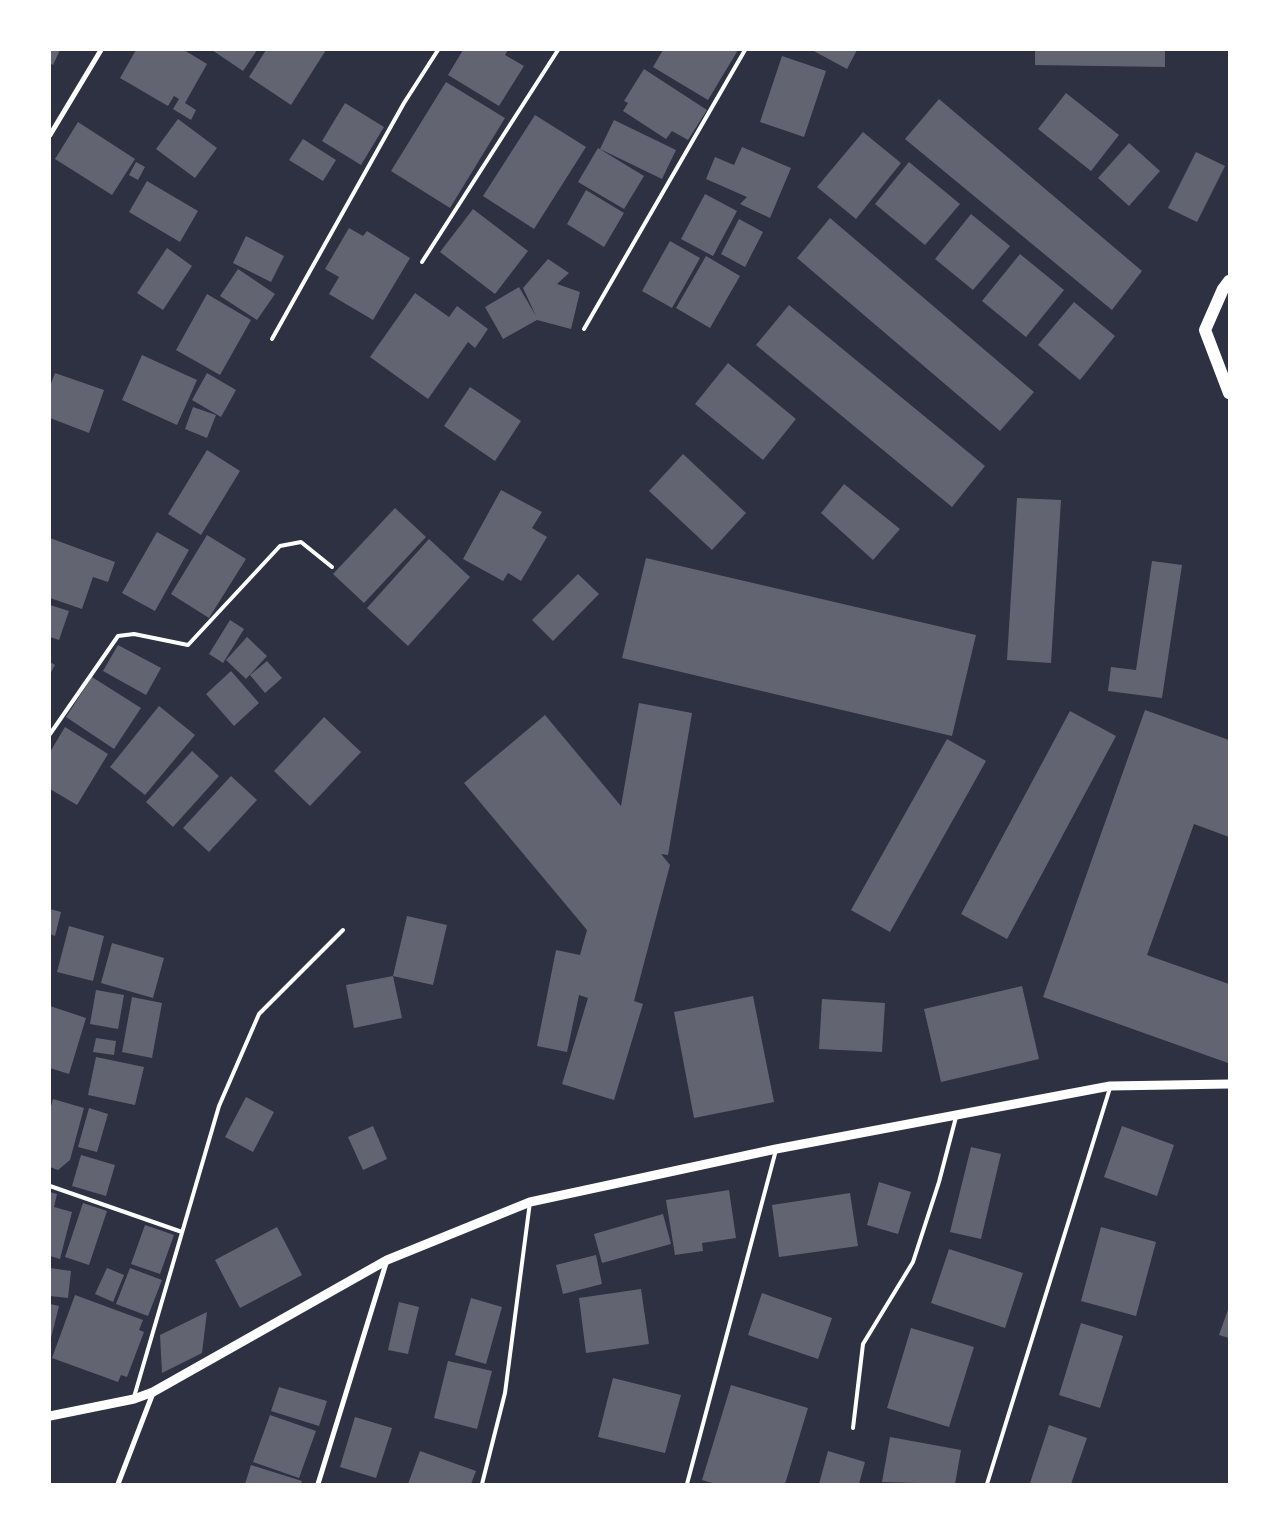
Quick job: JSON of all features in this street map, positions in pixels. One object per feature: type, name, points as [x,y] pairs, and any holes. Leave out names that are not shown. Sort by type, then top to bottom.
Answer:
[{"type":"main road","points":[[1229,281],[1223,289],[1205,330],[1229,393]]},
{"type":"street","points":[[50,135],[101,50]]},
{"type":"street","points":[[50,1416],[134,1399],[153,1392],[387,1260],[530,1202],[776,1149],[1110,1086],[1229,1084]]},
{"type":"street","points":[[318,1484],[387,1260]]},
{"type":"street","points":[[118,1484],[153,1392]]},
{"type":"lane","points":[[272,339],[404,103],[438,50]]},
{"type":"lane","points":[[422,262],[558,50]]},
{"type":"lane","points":[[584,329],[745,50]]},
{"type":"lane","points":[[50,734],[118,636],[134,634],[188,645],[280,546],[301,542],[332,567]]},
{"type":"lane","points":[[134,1399],[219,1106],[260,1014],[343,930]]},
{"type":"lane","points":[[987,1484],[1110,1086]]},
{"type":"lane","points":[[853,1428],[863,1344],[913,1262],[939,1182],[956,1114]]},
{"type":"lane","points":[[687,1484],[776,1149]]},
{"type":"lane","points":[[50,1186],[182,1232]]},
{"type":"lane","points":[[482,1484],[505,1393],[530,1202]]},
{"type":"building","points":[[50,50],[60,50],[53,65],[50,63]]},
{"type":"building","points":[[136,50],[184,50],[207,64],[185,103],[196,110],[191,120],[173,109],[179,99],[174,96],[168,106],[120,78]]},
{"type":"building","points":[[212,50],[257,50],[243,71]]},
{"type":"building","points":[[266,50],[326,50],[291,105],[249,77]]},
{"type":"building","points":[[463,50],[508,50],[505,55],[524,66],[499,106],[448,75]]},
{"type":"building","points":[[663,50],[738,50],[708,100],[653,67]]},
{"type":"building","points":[[812,50],[857,50],[847,69]]},
{"type":"building","points":[[1035,50],[1165,50],[1165,67],[1035,65]]},
{"type":"building","points":[[782,56],[826,71],[804,137],[760,122]]},
{"type":"building","points":[[644,69],[707,110],[688,140],[672,131],[666,139],[623,111],[628,103],[624,101]]},
{"type":"building","points":[[446,82],[505,118],[450,208],[391,171]]},
{"type":"building","points":[[1066,93],[1119,135],[1091,171],[1038,129]]},
{"type":"building","points":[[939,99],[1142,271],[1112,310],[905,139]]},
{"type":"building","points":[[345,103],[384,127],[361,165],[322,141]]},
{"type":"building","points":[[535,115],[586,147],[534,229],[483,196]]},
{"type":"building","points":[[178,119],[217,148],[195,178],[156,149]]},
{"type":"building","points":[[614,120],[676,150],[662,179],[600,149]]},
{"type":"building","points":[[78,122],[135,159],[112,195],[55,159]]},
{"type":"building","points":[[863,132],[901,163],[856,219],[817,187]]},
{"type":"building","points":[[303,139],[336,160],[323,181],[289,160]]},
{"type":"building","points":[[1129,143],[1160,171],[1129,206],[1098,178]]},
{"type":"building","points":[[742,147],[791,168],[770,218],[740,204],[747,197],[706,179],[715,157],[734,165]]},
{"type":"building","points":[[598,148],[644,176],[624,209],[578,182]]},
{"type":"building","points":[[1196,152],[1225,166],[1197,222],[1168,208]]},
{"type":"building","points":[[136,162],[145,167],[138,180],[129,175]]},
{"type":"building","points":[[909,162],[960,204],[925,245],[875,204]]},
{"type":"building","points":[[147,181],[198,211],[180,242],[129,212]]},
{"type":"building","points":[[586,190],[624,213],[604,247],[567,224]]},
{"type":"building","points":[[705,194],[737,211],[713,256],[681,239]]},
{"type":"building","points":[[473,209],[528,251],[495,294],[440,252]]},
{"type":"building","points":[[971,214],[1010,246],[973,290],[935,259]]},
{"type":"building","points":[[830,218],[1034,392],[1000,431],[797,258]]},
{"type":"building","points":[[739,219],[763,232],[745,267],[721,254]]},
{"type":"building","points":[[349,228],[363,236],[367,231],[410,258],[373,320],[329,294],[339,277],[325,269]]},
{"type":"building","points":[[246,236],[284,256],[271,282],[233,263]]},
{"type":"building","points":[[670,241],[700,258],[672,308],[642,291]]},
{"type":"building","points":[[167,248],[192,266],[163,310],[137,293]]},
{"type":"building","points":[[1020,254],[1064,290],[1026,337],[982,301]]},
{"type":"building","points":[[706,256],[740,276],[710,328],[676,308]]},
{"type":"building","points":[[548,259],[569,273],[557,284],[580,292],[571,329],[537,320],[503,339],[485,307],[519,287],[536,316],[523,288]]},
{"type":"building","points":[[238,269],[275,294],[257,320],[220,296]]},
{"type":"building","points":[[415,293],[449,317],[457,306],[488,329],[475,348],[468,342],[428,399],[370,357]]},
{"type":"building","points":[[207,294],[251,320],[220,375],[176,350]]},
{"type":"building","points":[[1074,302],[1115,336],[1080,380],[1038,345]]},
{"type":"building","points":[[789,305],[985,466],[952,507],[756,345]]},
{"type":"building","points":[[142,355],[197,380],[177,425],[122,400]]},
{"type":"building","points":[[728,363],[796,419],[763,460],[695,404]]},
{"type":"building","points":[[55,373],[104,390],[89,433],[50,418],[50,386]]},
{"type":"building","points":[[207,373],[236,390],[221,417],[192,400]]},
{"type":"building","points":[[470,387],[521,421],[495,461],[444,426]]},
{"type":"building","points":[[193,407],[216,415],[207,438],[185,429]]},
{"type":"building","points":[[207,450],[240,471],[201,535],[168,514]]},
{"type":"building","points":[[683,454],[746,513],[712,550],[649,491]]},
{"type":"building","points":[[844,484],[900,529],[873,560],[821,513]]},
{"type":"building","points":[[501,490],[542,512],[532,528],[547,537],[521,581],[508,573],[503,581],[463,559]]},
{"type":"building","points":[[1017,498],[1061,500],[1051,663],[1007,660]]},
{"type":"building","points":[[395,508],[426,537],[364,603],[333,574]]},
{"type":"building","points":[[157,532],[189,550],[155,611],[122,593]]},
{"type":"building","points":[[207,535],[246,559],[209,618],[171,594]]},
{"type":"building","points":[[50,538],[115,562],[108,582],[93,577],[82,609],[50,598]]},
{"type":"building","points":[[429,539],[470,577],[408,646],[367,608]]},
{"type":"building","points":[[646,558],[976,635],[952,736],[622,658]]},
{"type":"building","points":[[1152,561],[1182,565],[1162,698],[1108,691],[1111,667],[1136,670]]},
{"type":"building","points":[[578,574],[599,594],[553,641],[532,620]]},
{"type":"building","points":[[50,605],[69,611],[59,640],[50,637]]},
{"type":"building","points":[[230,620],[244,629],[223,663],[209,654]]},
{"type":"building","points":[[247,637],[267,656],[246,679],[226,660]]},
{"type":"building","points":[[118,645],[161,668],[146,695],[103,671]]},
{"type":"building","points":[[267,661],[282,678],[265,693],[250,675]]},
{"type":"building","points":[[50,662],[55,665],[50,674]]},
{"type":"building","points":[[231,671],[259,703],[234,726],[206,694]]},
{"type":"building","points":[[92,677],[141,708],[114,749],[66,717]]},
{"type":"building","points":[[639,703],[692,713],[668,855],[661,854],[670,865],[634,1001],[643,1004],[614,1100],[562,1084],[588,998],[579,995],[567,1052],[537,1046],[556,950],[580,955],[587,930],[464,783],[545,715],[621,806]]},
{"type":"building","points":[[159,706],[195,735],[145,795],[110,767]]},
{"type":"building","points":[[1145,710],[1229,740],[1229,837],[1194,824],[1147,955],[1229,984],[1228,1063],[1043,997]]},
{"type":"building","points":[[1070,711],[1116,736],[1007,939],[961,914]]},
{"type":"building","points":[[324,717],[361,752],[310,806],[274,771]]},
{"type":"building","points":[[65,727],[108,754],[77,805],[50,789],[50,752]]},
{"type":"building","points":[[947,739],[986,761],[890,932],[851,910]]},
{"type":"building","points":[[192,751],[219,776],[173,827],[146,802]]},
{"type":"building","points":[[231,776],[257,800],[209,852],[183,828]]},
{"type":"building","points":[[50,909],[61,912],[55,936],[50,934]]},
{"type":"building","points":[[407,916],[447,925],[433,985],[393,976]]},
{"type":"building","points":[[69,926],[104,936],[93,981],[57,972]]},
{"type":"building","points":[[112,943],[164,958],[153,998],[101,983]]},
{"type":"building","points":[[393,976],[402,1018],[354,1028],[346,985]]},
{"type":"building","points":[[1022,986],[1039,1059],[941,1082],[924,1009]]},
{"type":"building","points":[[96,990],[124,995],[118,1029],[90,1024]]},
{"type":"building","points":[[753,996],[774,1102],[694,1118],[674,1012]]},
{"type":"building","points":[[132,997],[162,1003],[152,1058],[122,1052]]},
{"type":"building","points":[[822,999],[885,1003],[882,1052],[819,1049]]},
{"type":"building","points":[[50,1006],[86,1018],[69,1074],[50,1068]]},
{"type":"building","points":[[96,1038],[116,1041],[114,1055],[93,1052]]},
{"type":"building","points":[[96,1057],[144,1067],[135,1105],[88,1095]]},
{"type":"building","points":[[246,1097],[274,1112],[253,1152],[225,1137]]},
{"type":"building","points":[[53,1099],[84,1108],[70,1160],[58,1170],[50,1167],[50,1110]]},
{"type":"building","points":[[89,1108],[108,1114],[97,1152],[78,1147]]},
{"type":"building","points":[[373,1126],[387,1159],[363,1170],[348,1137]]},
{"type":"building","points":[[1122,1126],[1174,1145],[1157,1196],[1104,1177]]},
{"type":"building","points":[[971,1147],[1001,1154],[981,1239],[950,1232]]},
{"type":"building","points":[[81,1155],[115,1165],[106,1196],[72,1186]]},
{"type":"building","points":[[879,1182],[911,1192],[898,1234],[867,1225]]},
{"type":"building","points":[[729,1190],[736,1238],[702,1243],[703,1251],[675,1255],[666,1200]]},
{"type":"building","points":[[50,1192],[57,1194],[54,1207],[72,1212],[60,1259],[50,1256]]},
{"type":"building","points":[[850,1193],[858,1246],[779,1257],[772,1205]]},
{"type":"building","points":[[83,1203],[107,1211],[89,1265],[65,1257]]},
{"type":"building","points":[[663,1214],[671,1244],[602,1263],[594,1234]]},
{"type":"building","points":[[145,1225],[174,1235],[160,1274],[131,1264]]},
{"type":"building","points":[[277,1227],[302,1275],[240,1308],[215,1260]]},
{"type":"building","points":[[1101,1227],[1156,1242],[1136,1316],[1081,1301]]},
{"type":"building","points":[[949,1249],[1023,1273],[1005,1328],[931,1303]]},
{"type":"building","points":[[596,1255],[602,1284],[563,1294],[556,1265]]},
{"type":"building","points":[[50,1268],[71,1271],[68,1298],[50,1296]]},
{"type":"building","points":[[107,1268],[124,1275],[113,1302],[95,1294]]},
{"type":"building","points":[[130,1268],[162,1280],[148,1316],[116,1304]]},
{"type":"building","points":[[641,1289],[649,1344],[586,1353],[579,1298]]},
{"type":"building","points":[[762,1293],[832,1318],[818,1359],[748,1335]]},
{"type":"building","points":[[75,1295],[143,1320],[139,1330],[144,1332],[127,1377],[121,1375],[118,1382],[52,1358]]},
{"type":"building","points":[[471,1298],[502,1307],[486,1364],[455,1355]]},
{"type":"building","points":[[399,1302],[419,1307],[408,1354],[388,1350]]},
{"type":"building","points":[[50,1304],[59,1306],[51,1338],[50,1338]]},
{"type":"building","points":[[1229,1307],[1229,1338],[1219,1335]]},
{"type":"building","points":[[207,1312],[202,1353],[162,1373],[160,1335]]},
{"type":"building","points":[[1081,1323],[1123,1336],[1100,1408],[1059,1395]]},
{"type":"building","points":[[911,1328],[974,1347],[949,1427],[887,1408]]},
{"type":"building","points":[[448,1361],[492,1371],[477,1429],[434,1418]]},
{"type":"building","points":[[613,1378],[681,1395],[665,1453],[598,1437]]},
{"type":"building","points":[[731,1385],[808,1408],[785,1484],[716,1484],[702,1480]]},
{"type":"building","points":[[279,1387],[327,1401],[319,1426],[271,1411]]},
{"type":"building","points":[[270,1415],[316,1431],[299,1478],[253,1462]]},
{"type":"building","points":[[355,1417],[392,1428],[376,1478],[340,1467]]},
{"type":"building","points":[[1049,1425],[1087,1438],[1071,1484],[1030,1483]]},
{"type":"building","points":[[890,1437],[961,1450],[955,1484],[882,1482]]},
{"type":"building","points":[[420,1451],[476,1471],[471,1484],[408,1484]]},
{"type":"building","points":[[828,1451],[865,1462],[859,1484],[819,1484]]},
{"type":"building","points":[[251,1465],[302,1481],[301,1484],[245,1484]]}]
